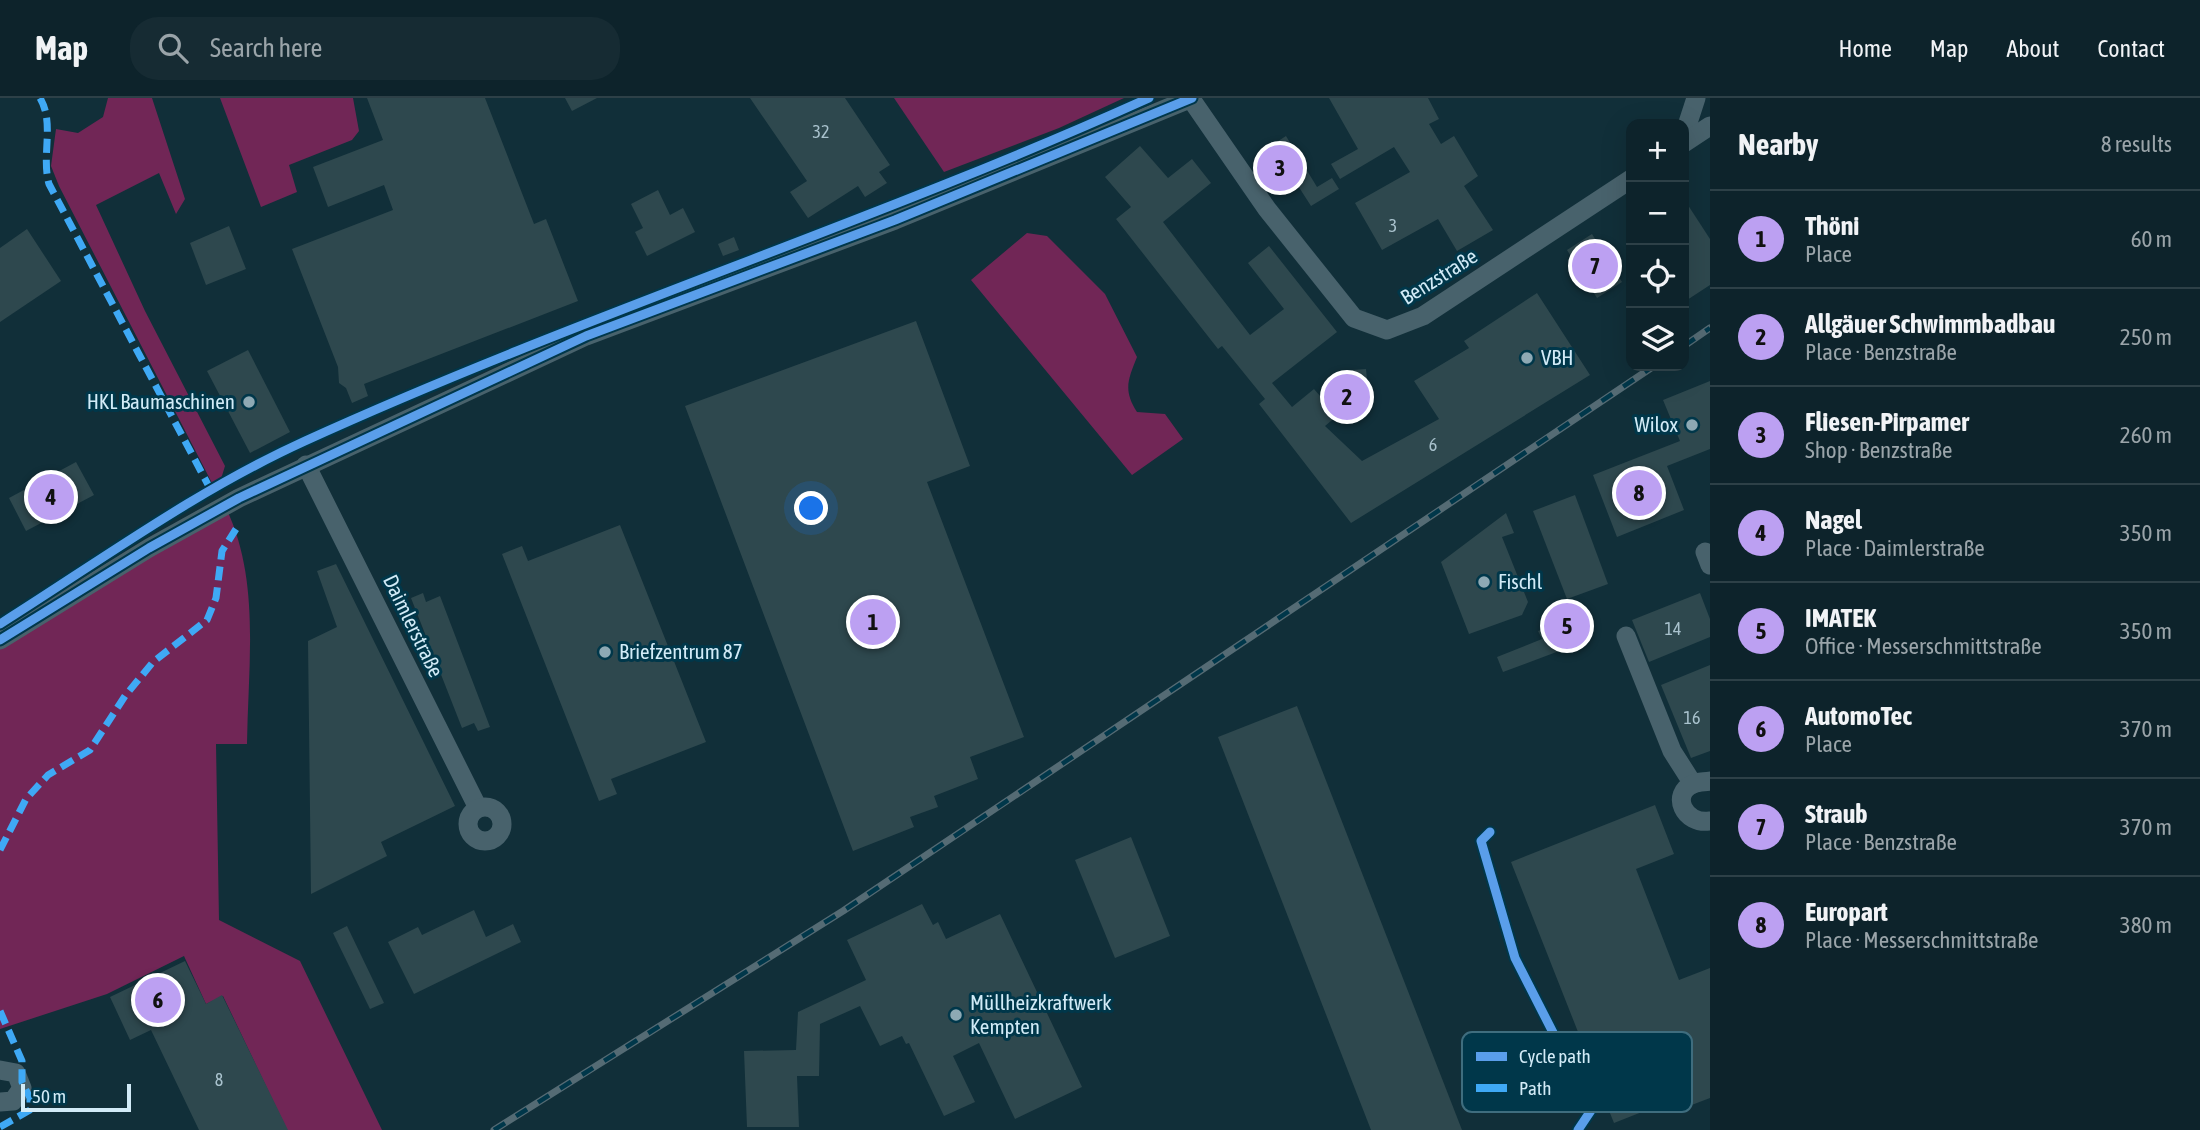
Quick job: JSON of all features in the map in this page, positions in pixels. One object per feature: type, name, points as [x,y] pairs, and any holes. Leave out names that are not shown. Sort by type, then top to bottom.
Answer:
[{"type":"street","points":[[0,640],[149,548],[306,465],[586,337],[895,220],[1191,98]]},
{"type":"street","name":"Benzstraße","points":[[1191,98],[1267,209],[1354,318],[1380,330],[1398,328],[1423,316],[1626,182]]},
{"type":"street","points":[[1689,120],[1696,98]]},
{"type":"street","points":[[1689,141],[1710,126]]},
{"type":"street","name":"Daimlerstraße","points":[[306,465],[478,808]]},
{"type":"street","points":[[1626,636],[1672,751],[1701,783],[1685,790],[1683,811],[1690,819],[1710,821]]},
{"type":"street","points":[[0,1070],[16,1073],[22,1088],[12,1101],[0,1102]]},
{"type":"shaded area","points":[[108,98],[152,98],[185,199],[176,214],[159,173],[96,205],[145,311],[225,466],[221,479],[212,483],[51,166],[56,129],[78,133],[103,117]]},
{"type":"shaded area","points":[[220,98],[353,98],[359,131],[352,140],[289,165],[297,192],[261,207]]},
{"type":"shaded area","points":[[894,98],[1124,98],[1059,128],[944,172]]},
{"type":"shaded area","points":[[1027,233],[1047,236],[1105,294],[1137,357],[1128,391],[1137,412],[1165,414],[1183,439],[1132,475],[971,280]]},
{"type":"shaded area","points":[[225,506],[244,563],[250,653],[247,744],[216,744],[219,920],[300,961],[382,1130],[287,1130],[223,996],[206,1004],[184,956],[107,994],[0,1029],[0,640]]},
{"type":"building","points":[[367,98],[485,98],[534,224],[546,219],[578,301],[364,384],[368,396],[352,403],[346,388],[339,383],[338,367],[292,249],[393,210],[384,185],[328,207],[313,167],[383,140]]},
{"type":"building","points":[[565,98],[597,98],[572,111]]},
{"type":"building","points":[[750,98],[845,98],[890,165],[879,172],[887,183],[865,197],[858,186],[808,218],[790,192],[807,181]]},
{"type":"building","points":[[1329,98],[1428,98],[1439,119],[1429,124],[1441,144],[1454,136],[1478,176],[1464,186],[1493,230],[1457,251],[1438,219],[1382,250],[1355,203],[1410,172],[1394,147],[1340,179],[1331,164],[1358,149]]},
{"type":"building","points":[[1286,136],[1317,187],[1332,178],[1339,189],[1311,206],[1293,178],[1281,185],[1261,152]]},
{"type":"building","points":[[1140,146],[1168,178],[1192,159],[1211,183],[1163,222],[1250,335],[1284,309],[1248,263],[1269,246],[1337,332],[1272,383],[1292,407],[1314,389],[1327,404],[1353,382],[1352,370],[1366,369],[1368,390],[1325,426],[1362,461],[1439,419],[1414,381],[1469,348],[1464,341],[1537,293],[1590,375],[1351,523],[1259,404],[1265,399],[1222,346],[1218,349],[1116,219],[1131,207],[1105,177]]},
{"type":"building","points":[[658,190],[670,215],[683,208],[695,232],[647,256],[635,232],[643,228],[631,204]]},
{"type":"building","points":[[1689,207],[1710,239],[1710,285],[1689,299]]},
{"type":"building","points":[[229,226],[246,269],[206,285],[190,243]]},
{"type":"building","points":[[27,229],[61,281],[0,322],[0,248]]},
{"type":"building","points":[[1592,234],[1622,282],[1597,298],[1567,250]]},
{"type":"building","points":[[734,237],[739,250],[723,256],[718,244]]},
{"type":"building","points":[[916,321],[970,466],[927,482],[1024,737],[970,757],[978,779],[934,796],[938,807],[910,817],[914,827],[853,851],[685,406]]},
{"type":"building","name":"HKL Baumaschinen","points":[[248,350],[290,432],[250,453],[207,371]]},
{"type":"building","points":[[1710,381],[1710,449],[1667,466],[1684,510],[1617,537],[1593,475],[1680,441],[1663,400]]},
{"type":"building","points":[[76,462],[94,495],[26,531],[9,498]]},
{"type":"building","points":[[1575,495],[1608,584],[1567,599],[1533,511]]},
{"type":"building","name":"Fischl","points":[[1506,513],[1514,533],[1502,537],[1528,602],[1522,615],[1469,634],[1441,562]]},
{"type":"building","name":"Briefzentrum 87","points":[[620,525],[706,742],[611,779],[617,794],[599,801],[502,554],[522,546],[528,561]]},
{"type":"building","points":[[336,564],[455,806],[381,842],[387,856],[311,894],[308,641],[337,627],[317,571]]},
{"type":"building","points":[[423,593],[426,602],[440,596],[490,727],[478,731],[474,723],[462,728],[411,598]]},
{"type":"building","points":[[1700,593],[1710,619],[1710,637],[1649,662],[1632,620]]},
{"type":"building","points":[[1573,618],[1583,642],[1503,672],[1497,657],[1542,639],[1538,631]]},
{"type":"building","points":[[1710,665],[1710,751],[1691,758],[1661,685]]},
{"type":"building","points":[[1297,706],[1462,1130],[1371,1130],[1218,737]]},
{"type":"building","points":[[1655,805],[1674,854],[1636,869],[1679,980],[1710,968],[1710,1098],[1692,1105],[1692,1032],[1578,1032],[1511,862]]},
{"type":"building","points":[[1131,837],[1170,936],[1115,958],[1075,860]]},
{"type":"building","name":"Müllheizkraftwerk Kempten","points":[[922,904],[933,925],[938,922],[946,939],[1000,914],[1082,1087],[1015,1119],[979,1043],[953,1056],[975,1102],[944,1116],[909,1043],[906,1044],[902,1036],[880,1046],[860,1006],[820,1024],[819,1076],[797,1076],[799,1127],[747,1127],[744,1051],[796,1050],[798,1012],[866,980],[847,940]]},
{"type":"building","points":[[474,910],[486,937],[513,924],[521,942],[414,994],[388,942],[418,927],[422,935]]},
{"type":"building","points":[[347,926],[384,1003],[370,1009],[333,933]]},
{"type":"building","points":[[185,961],[206,1004],[222,995],[288,1130],[199,1130],[151,1030],[130,1040],[110,997]]},
{"type":"building","points":[[1610,1112],[1642,1112],[1614,1123]]},
{"type":"railway","points":[[1689,343],[1710,328]]},
{"type":"railway","points":[[494,1130],[843,911],[1647,371]]},
{"type":"marked path","points":[[40,98],[47,118],[46,162],[49,184],[214,496]]},
{"type":"marked path","points":[[0,850],[26,799],[48,775],[90,750],[125,696],[153,662],[207,620],[216,598],[222,551],[236,529]]},
{"type":"marked path","points":[[0,1011],[22,1061],[22,1082],[30,1098],[30,1110],[0,1127]]},
{"type":"cycle path","points":[[0,624],[187,504],[305,441],[409,395],[939,187],[1149,98]]},
{"type":"cycle path","points":[[0,640],[149,548],[239,498],[586,336],[895,220],[1192,98]]},
{"type":"cycle path","points":[[1490,832],[1481,841],[1515,958],[1553,1032]]},
{"type":"cycle path","points":[[1578,1130],[1590,1112]]},
{"type":"place","name":"Fliesen-Pirpamer","points":[[1280,168]]},
{"type":"place","name":"Straub","points":[[1595,266]]},
{"type":"place","name":"VBH","points":[[1527,358]]},
{"type":"place","name":"Allgäuer Schwimmbadbau","points":[[1347,397]]},
{"type":"place","name":"HKL Baumaschinen","points":[[249,402]]},
{"type":"place","name":"Wilox","points":[[1692,425]]},
{"type":"place","name":"Europart","points":[[1639,493]]},
{"type":"place","name":"Nagel","points":[[51,497]]},
{"type":"place","name":"Fischl","points":[[1484,582]]},
{"type":"place","name":"Thöni","points":[[873,622]]},
{"type":"place","name":"IMATEK","points":[[1567,626]]},
{"type":"place","name":"Briefzentrum 87","points":[[605,652]]},
{"type":"place","name":"AutomoTec","points":[[158,1000]]},
{"type":"place","name":"Müllheizkraftwerk Kempten","points":[[956,1015]]}]
